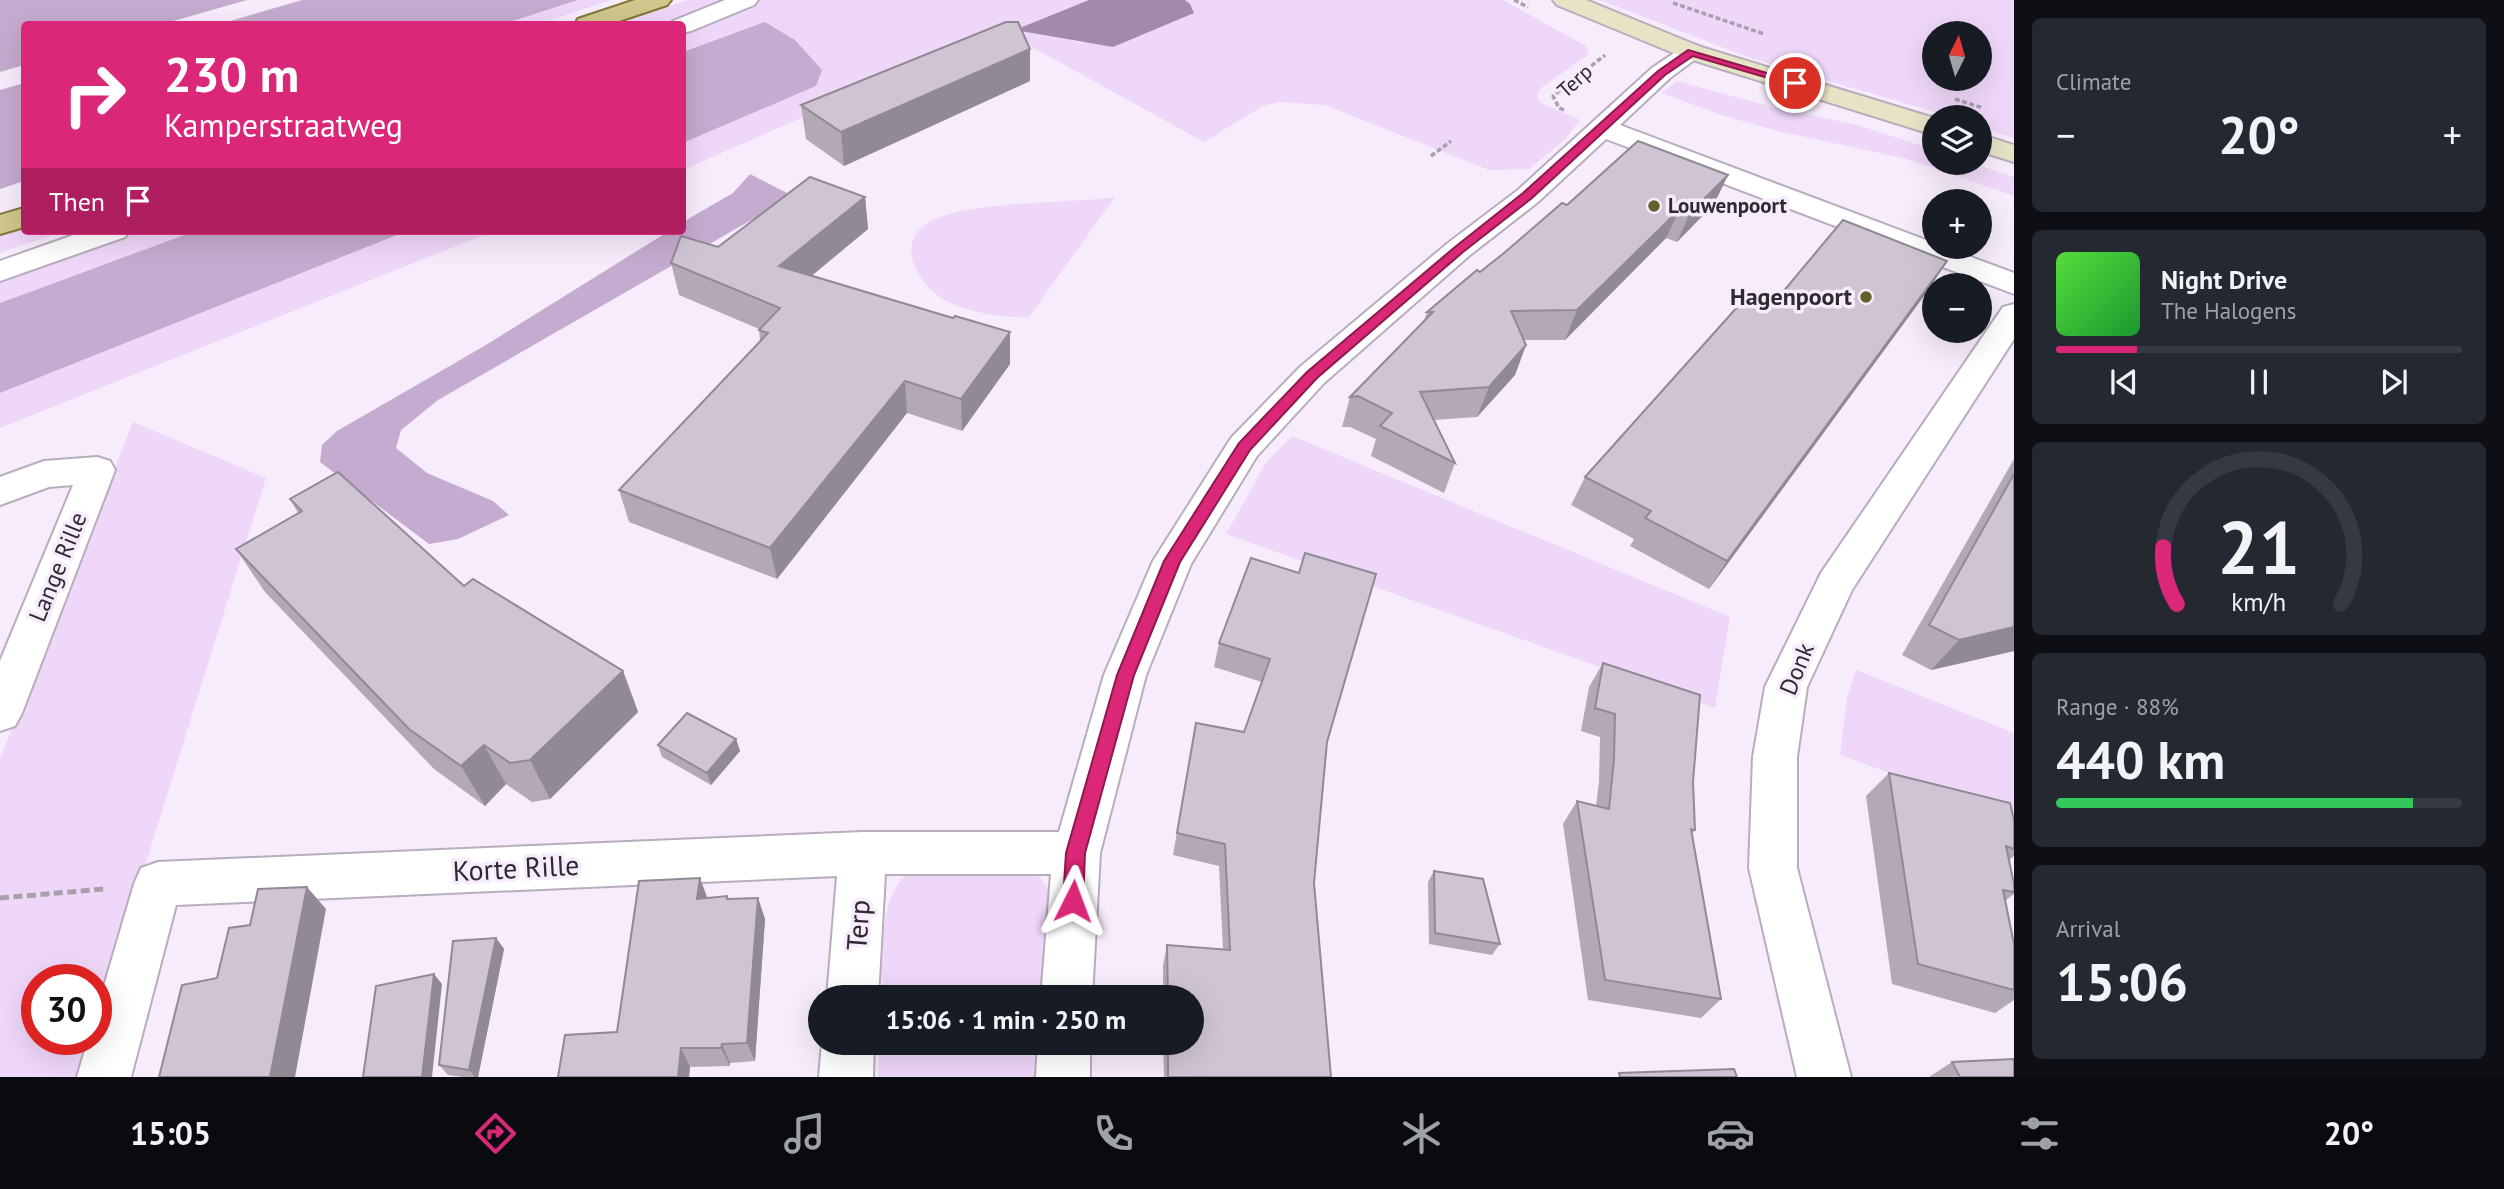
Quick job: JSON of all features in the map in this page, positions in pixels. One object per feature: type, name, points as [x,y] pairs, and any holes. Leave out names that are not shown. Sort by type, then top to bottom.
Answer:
[{"type":"main road","points":[[596,21],[659,0]]},
{"type":"main road","points":[[1565,0],[1692,52],[1922,123]]},
{"type":"main road","points":[[1992,146],[2014,154]]},
{"type":"main road","points":[[0,225],[21,218]]},
{"type":"street","points":[[686,24],[746,0]]},
{"type":"street","points":[[1067,985],[1076,853],[1125,675],[1167,573],[1244,447],[1312,375],[1459,249],[1528,195],[1661,73],[1692,52]]},
{"type":"street","points":[[1602,128],[2014,284]]},
{"type":"street","points":[[0,272],[103,235]]},
{"type":"street","name":"Donk","points":[[1824,1077],[1773,868],[1775,757],[1786,687],[1835,584],[2014,314]]},
{"type":"street","name":"Lange Rille","points":[[0,492],[44,474],[97,470],[0,713]]},
{"type":"street","name":"Korte Rille","points":[[158,884],[863,853],[1076,853]]},
{"type":"street","name":"Terp","points":[[853,985],[863,853]]},
{"type":"street","points":[[104,1077],[158,884]]},
{"type":"street","points":[[846,1077],[847,1055]]},
{"type":"street","points":[[1063,1077],[1064,1055]]},
{"type":"path","name":"Terp","points":[[1602,128],[1559,108],[1553,96],[1608,52]]},
{"type":"path","points":[[1431,156],[1451,141]]},
{"type":"path","points":[[0,898],[158,884]]},
{"type":"shaded area","points":[[0,0],[247,0],[174,21],[21,21],[21,66],[0,72]]},
{"type":"shaded area","points":[[302,0],[578,0],[512,21],[230,21]]},
{"type":"shaded area","points":[[578,0],[611,0],[548,21],[512,21]]},
{"type":"shaded area","points":[[688,0],[722,0],[670,21],[623,21]]},
{"type":"shaded area","points":[[760,0],[1089,0],[1017,30],[1084,43],[1190,4],[1185,0],[1503,0],[1586,46],[1589,54],[1541,88],[1537,96],[1541,103],[1580,120],[1564,140],[1529,169],[1489,170],[1325,105],[1279,102],[1263,106],[1204,142],[1001,30],[686,169],[686,142],[816,86],[765,22],[686,51],[686,30]]},
{"type":"shaded area","points":[[1089,0],[1185,0],[1194,13],[1113,47],[1015,30]]},
{"type":"shaded area","points":[[1600,0],[2014,0],[2014,138],[1992,131],[1992,105],[1922,105],[1922,108],[1750,58]]},
{"type":"shaded area","points":[[765,22],[795,40],[822,70],[816,86],[686,142],[686,51]]},
{"type":"shaded area","points":[[1677,81],[1772,107],[1858,125],[1922,146],[1922,164],[1778,131],[1721,115],[1662,93]]},
{"type":"shaded area","points":[[21,84],[21,182],[0,189],[0,90]]},
{"type":"shaded area","points":[[1992,170],[2014,177],[2014,196],[1953,175],[1992,175]]},
{"type":"shaded area","points":[[750,174],[793,196],[438,400],[401,430],[396,448],[427,473],[493,501],[509,515],[458,539],[429,544],[320,462],[322,445],[337,431],[486,345],[663,235],[686,235],[686,220],[733,193]]},
{"type":"shaded area","points":[[1115,197],[1029,317],[981,313],[946,301],[929,288],[916,270],[911,250],[913,241],[926,224],[943,216],[1016,204]]},
{"type":"shaded area","points":[[21,227],[21,235],[52,235],[0,253],[0,235]]},
{"type":"shaded area","points":[[126,235],[184,235],[0,303],[0,280]]},
{"type":"shaded area","points":[[184,235],[397,235],[0,393],[0,303]]},
{"type":"shaded area","points":[[397,235],[484,235],[0,428],[0,393]]},
{"type":"shaded area","points":[[133,422],[266,478],[112,972],[112,964],[21,964],[21,1055],[86,1055],[79,1077],[0,1077],[0,759]]},
{"type":"shaded area","points":[[1292,436],[1730,617],[1715,708],[1226,534],[1266,463]]},
{"type":"shaded area","points":[[1856,670],[2014,733],[2014,818],[1840,755],[1847,698]]},
{"type":"shaded area","points":[[921,864],[1030,867],[1046,885],[1054,905],[1045,985],[882,985],[882,952],[889,903],[895,889],[907,874]]},
{"type":"shaded area","points":[[879,1055],[1040,1055],[1039,1077],[878,1077]]},
{"type":"building","points":[[1006,22],[1018,22],[1030,49],[841,132],[801,105]]},
{"type":"building","points":[[1638,141],[1728,175],[1690,213],[1680,209],[1577,310],[1511,311],[1526,345],[1489,387],[1420,392],[1455,463],[1380,426],[1392,413],[1358,396],[1350,397],[1433,312],[1427,312],[1477,270],[1480,272],[1504,253],[1562,203],[1567,205]]},
{"type":"building","points":[[810,177],[865,197],[779,266],[953,318],[955,316],[1010,332],[961,399],[905,381],[770,548],[619,490],[768,333],[759,330],[780,308],[671,263],[681,236],[718,247]]},
{"type":"building","points":[[1843,220],[1922,251],[1922,259],[1947,261],[1938,273],[1922,273],[1922,295],[1727,561],[1645,518],[1651,511],[1585,477],[1748,295],[1772,305]]},
{"type":"building","points":[[338,472],[464,586],[473,579],[623,671],[530,760],[510,763],[484,745],[461,766],[409,729],[236,549],[302,511],[290,499]]},
{"type":"building","points":[[2014,474],[2014,627],[1959,640],[1929,625]]},
{"type":"building","points":[[1305,553],[1376,574],[1327,742],[1314,883],[1331,1077],[1168,1077],[1168,1055],[1204,1055],[1204,985],[1168,985],[1167,945],[1230,950],[1225,844],[1177,833],[1196,723],[1244,732],[1270,659],[1219,643],[1251,558],[1299,573]]},
{"type":"building","points":[[1603,663],[1700,695],[1693,782],[1695,830],[1691,829],[1721,999],[1605,980],[1577,801],[1609,809],[1615,714],[1595,708]]},
{"type":"building","points":[[687,713],[736,739],[707,773],[658,745]]},
{"type":"building","points":[[1889,773],[2010,803],[2014,820],[2014,849],[2006,846],[2014,892],[2003,890],[2014,944],[2014,990],[1918,964]]},
{"type":"building","points":[[1434,871],[1483,879],[1500,944],[1435,933]]},
{"type":"building","points":[[700,878],[697,899],[727,896],[727,899],[758,898],[747,1043],[722,1044],[721,1048],[681,1048],[678,1077],[558,1077],[565,1035],[617,1032],[639,881]]},
{"type":"building","points":[[307,887],[270,1077],[159,1077],[182,985],[217,978],[229,928],[250,925],[258,889]]},
{"type":"building","points":[[496,938],[469,1070],[439,1065],[453,941]]},
{"type":"building","points":[[434,974],[422,1077],[363,1077],[376,986]]},
{"type":"building","points":[[2014,1059],[2014,1077],[1960,1077],[1952,1062]]},
{"type":"building","points":[[1734,1069],[1737,1077],[1620,1077],[1619,1073]]},
{"type":"place","name":"Louwenpoort","points":[[1654,206]]},
{"type":"place","name":"Hagenpoort","points":[[1866,297]]},
{"type":"route","points":[[1073,901],[1076,853],[1125,675],[1172,561],[1244,447],[1312,375],[1459,249],[1528,195],[1661,73],[1692,52],[1795,83]]}]
